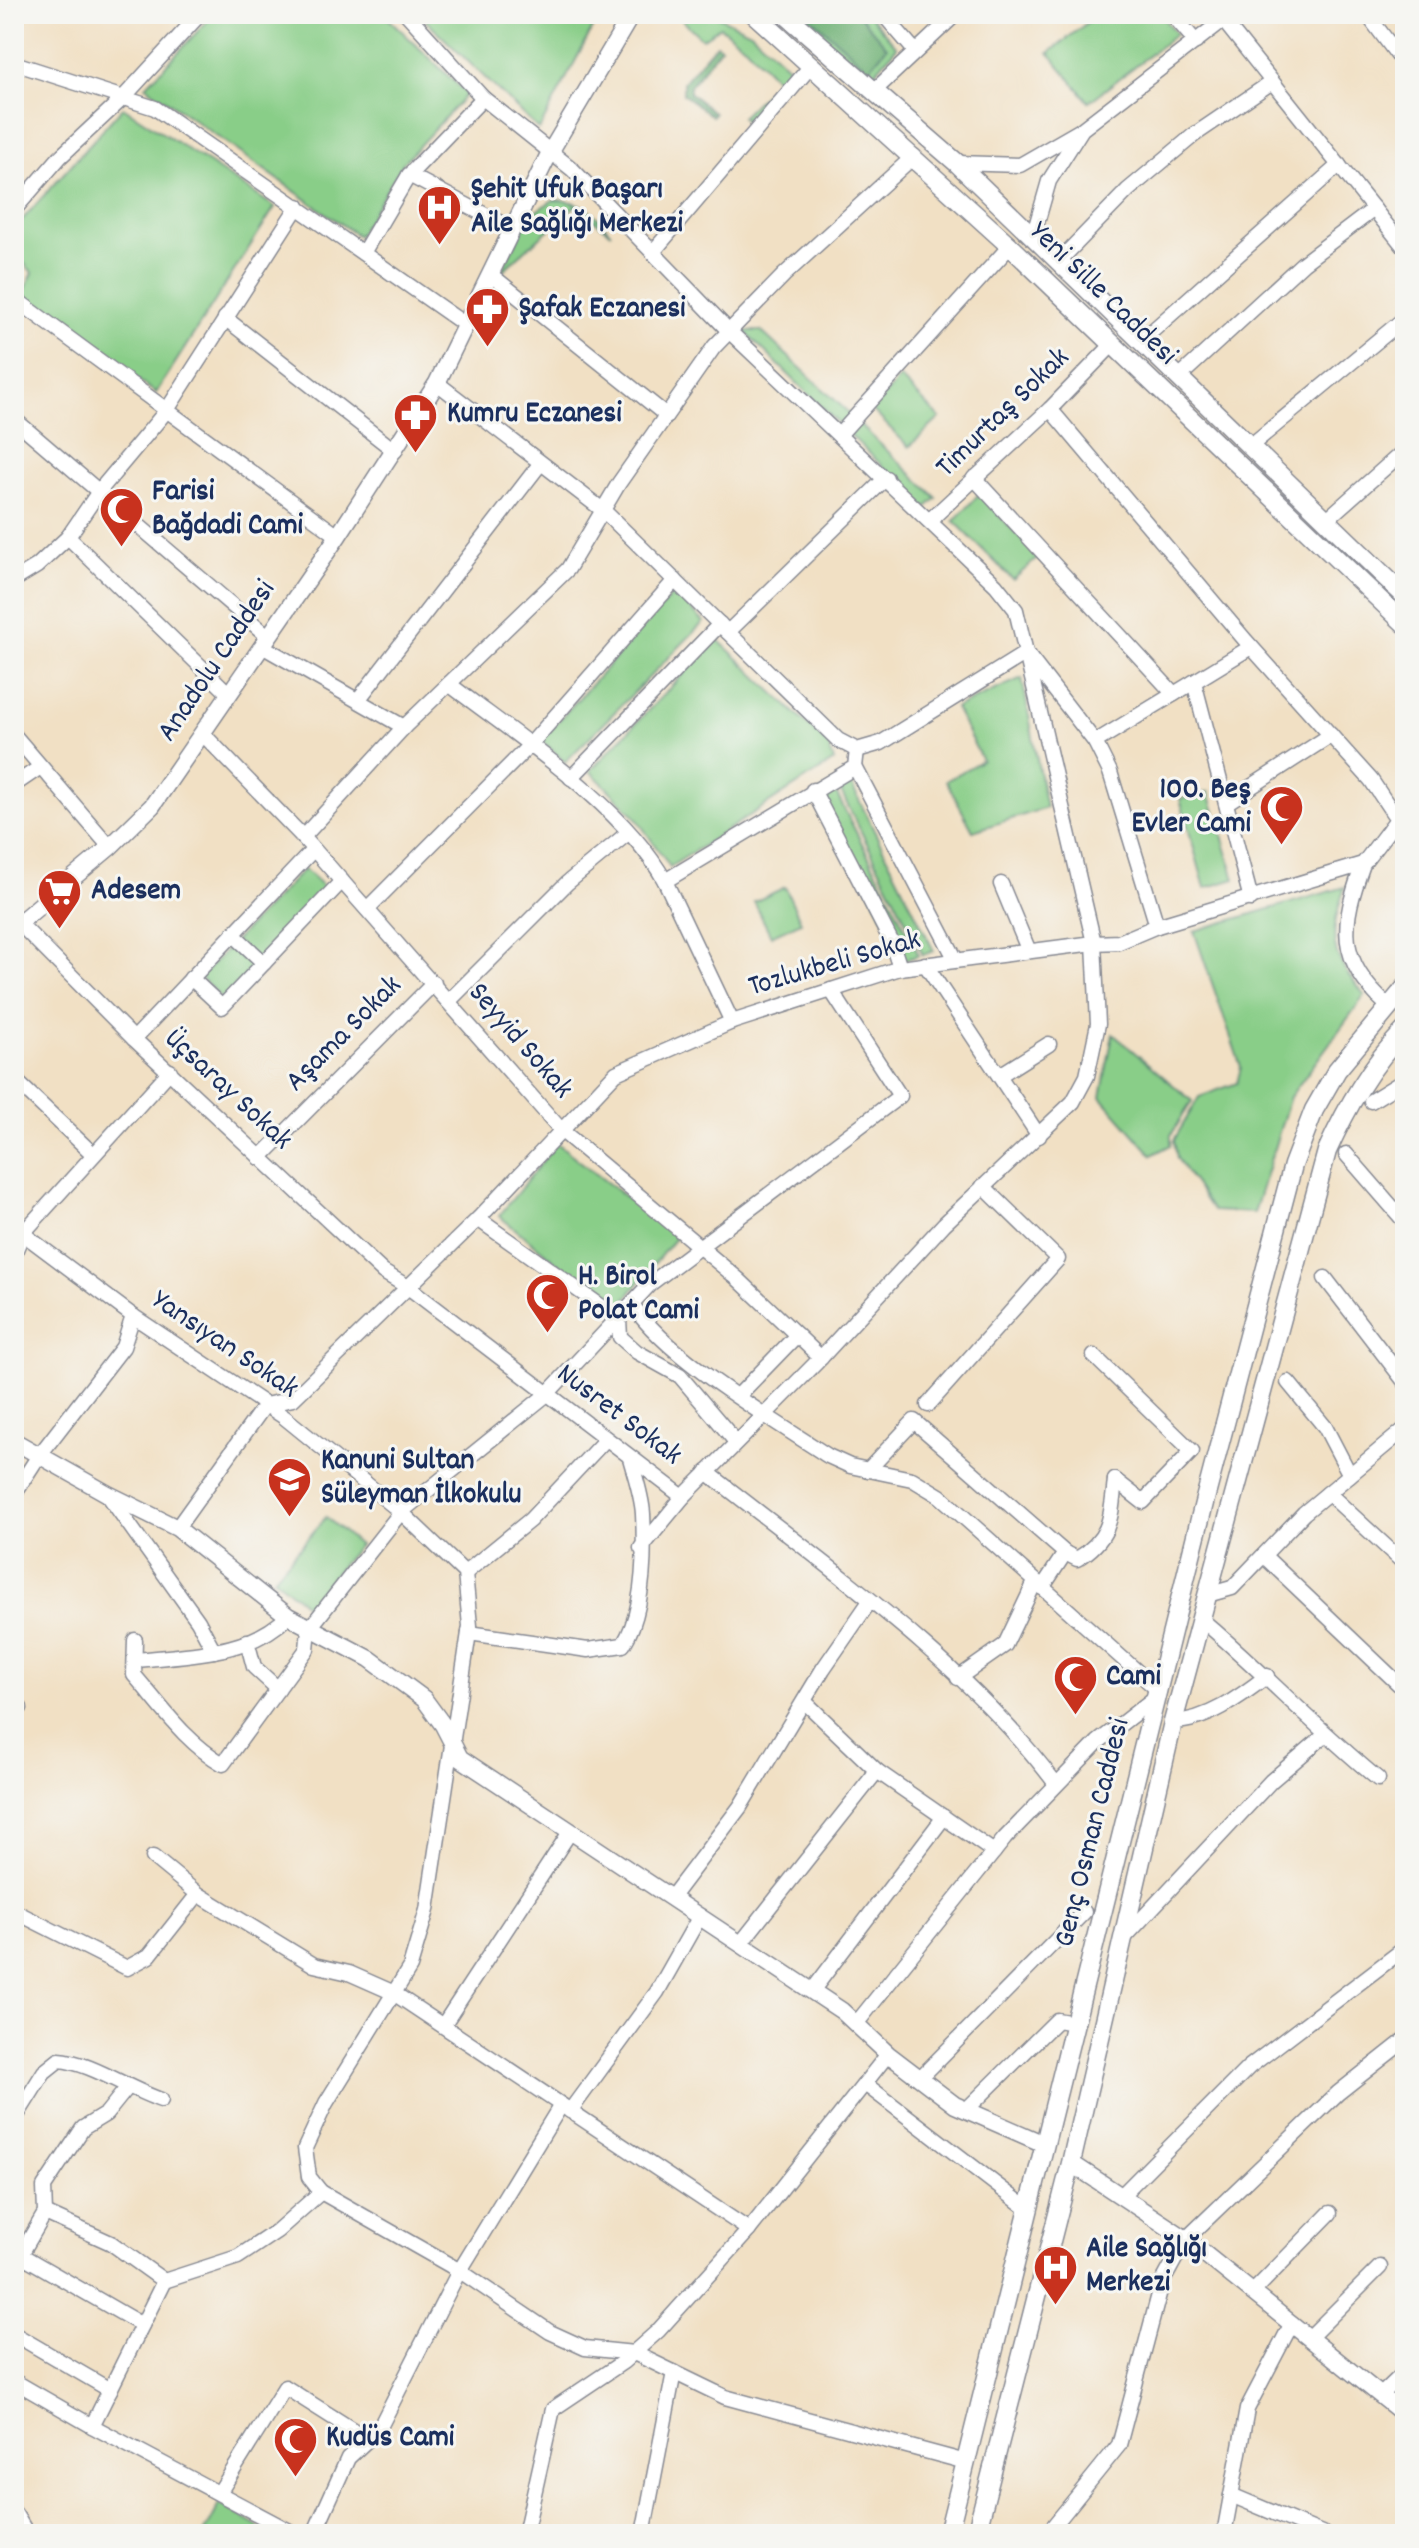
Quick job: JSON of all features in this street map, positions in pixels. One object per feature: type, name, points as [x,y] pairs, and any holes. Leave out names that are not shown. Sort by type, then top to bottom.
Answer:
[{"type":"main road","name":"Yeni Sille Caddesi","points":[[754,14],[810,67],[914,156],[1405,624]]},
{"type":"main road","name":"Yeni Sille Caddesi","points":[[785,14],[957,163],[1405,596]]},
{"type":"main road","name":"Genç Osman Caddesi","points":[[948,2534],[1074,2023],[1293,1165],[1314,1110],[1337,1070],[1405,988]]},
{"type":"main road","name":"Genç Osman Caddesi","points":[[976,2534],[1071,2163],[1173,1722],[1327,1151],[1345,1110],[1370,1071],[1405,1030]]},
{"type":"street","points":[[14,210],[60,157],[122,99],[200,14]]},
{"type":"street","points":[[407,14],[483,98],[549,154],[572,169],[729,331],[930,520],[996,585],[1016,610],[1094,943],[1098,1024],[1087,1076],[1073,1102],[983,1186],[821,1358],[683,1497],[641,1548]]},
{"type":"street","name":"Anadolu Caddesi","points":[[17,925],[110,847],[152,806],[338,536],[437,383],[549,154],[632,14]]},
{"type":"street","points":[[883,14],[915,51]]},
{"type":"street","points":[[874,91],[956,14]]},
{"type":"street","points":[[1172,14],[1196,42]]},
{"type":"street","points":[[1367,14],[1405,65]]},
{"type":"street","points":[[957,163],[1020,165],[1082,129],[1227,17],[1272,82],[1405,248]]},
{"type":"street","points":[[14,63],[155,108],[467,326]]},
{"type":"street","points":[[653,252],[810,67]]},
{"type":"street","points":[[1058,262],[1128,190],[1194,135],[1272,82]]},
{"type":"street","points":[[363,253],[409,175],[483,98]]},
{"type":"street","points":[[1033,237],[1049,181],[1082,129]]},
{"type":"street","points":[[303,837],[404,727],[568,569],[666,415],[729,331],[784,275],[914,156]]},
{"type":"street","points":[[1141,341],[1339,165]]},
{"type":"street","points":[[409,175],[512,229]]},
{"type":"street","points":[[14,580],[37,566],[68,537],[100,490],[167,410],[298,206]]},
{"type":"street","points":[[1178,378],[1303,263],[1374,209]]},
{"type":"street","points":[[839,435],[1010,246]]},
{"type":"street","points":[[491,275],[666,415]]},
{"type":"street","points":[[14,298],[338,536]]},
{"type":"street","points":[[225,318],[395,451]]},
{"type":"street","points":[[1249,447],[1405,318]]},
{"type":"street","name":"Timurtaş Sokak","points":[[930,520],[1050,409],[1113,344]]},
{"type":"street","points":[[437,383],[604,511],[838,740],[857,750],[881,743],[1026,653]]},
{"type":"street","points":[[1050,409],[1251,647],[1371,780],[1402,820],[1363,864],[1347,909],[1347,949],[1358,975],[1388,1006]]},
{"type":"street","points":[[14,419],[100,490],[266,641],[404,727]]},
{"type":"street","points":[[1326,520],[1405,450]]},
{"type":"street","points":[[358,700],[540,464]]},
{"type":"street","points":[[571,778],[724,628],[886,478]]},
{"type":"street","points":[[974,478],[1174,694]]},
{"type":"street","points":[[68,537],[229,694]]},
{"type":"street","points":[[367,909],[529,746],[675,580]]},
{"type":"street","points":[[1095,742],[1251,647]]},
{"type":"street","points":[[1026,653],[1095,742],[1110,772],[1157,926]]},
{"type":"street","points":[[1194,682],[1251,899]]},
{"type":"street","points":[[449,684],[571,778],[651,856],[732,1022]]},
{"type":"street","name":"Seyyid Sokak","points":[[203,734],[303,837],[562,1131],[697,1246],[821,1358]]},
{"type":"street","points":[[14,735],[39,768],[110,847]]},
{"type":"street","points":[[1226,803],[1331,735]]},
{"type":"street","points":[[857,750],[855,767],[956,960]]},
{"type":"street","points":[[665,881],[855,767]]},
{"type":"street","points":[[14,785],[39,768]]},
{"type":"street","points":[[813,790],[891,941],[900,968]]},
{"type":"street","points":[[449,1001],[567,883],[628,833]]},
{"type":"street","points":[[134,1039],[313,850]]},
{"type":"street","name":"Tozlukbeli Sokak","points":[[265,1405],[293,1399],[478,1219],[616,1073],[732,1022],[900,968],[1028,949],[1119,942],[1157,926],[1363,864]]},
{"type":"street","points":[[191,978],[222,1007],[342,881]]},
{"type":"street","points":[[1001,884],[1028,949]]},
{"type":"street","name":"Üçsaray Sokak","points":[[17,925],[383,1272],[408,1287]]},
{"type":"street","points":[[233,934],[264,963]]},
{"type":"street","points":[[925,964],[1039,1136]]},
{"type":"street","name":"Aşama Sokak","points":[[260,1158],[434,983]]},
{"type":"street","points":[[135,1640],[137,1660],[134,1675],[170,1720],[206,1754],[223,1764],[307,1649],[309,1629],[401,1512],[546,1395],[632,1304],[697,1246],[900,1096],[831,990]]},
{"type":"street","points":[[1000,1075],[1049,1044]]},
{"type":"street","points":[[14,1254],[18,1230],[170,1071]]},
{"type":"street","points":[[14,1079],[92,1153]]},
{"type":"street","points":[[1371,1101],[1405,1080]]},
{"type":"street","points":[[1346,1154],[1405,1222]]},
{"type":"street","points":[[928,1405],[1058,1259],[983,1186]]},
{"type":"street","points":[[478,1219],[619,1319]]},
{"type":"street","name":"Yansıyan Sokak","points":[[18,1230],[133,1316],[265,1405],[401,1512],[465,1573]]},
{"type":"street","points":[[1325,1278],[1405,1382]]},
{"type":"street","name":"Nusret Sokak","points":[[408,1287],[683,1497]]},
{"type":"street","points":[[632,1304],[646,1325],[738,1396],[828,1456],[868,1470],[912,1479],[940,1496],[1158,1693],[1098,1742],[1056,1784],[994,1852],[856,2024]]},
{"type":"street","points":[[14,1494],[38,1457],[123,1347],[133,1316]]},
{"type":"street","points":[[619,1319],[620,1337],[637,1352],[680,1376],[736,1442]]},
{"type":"street","points":[[738,1396],[797,1335]]},
{"type":"street","points":[[868,1470],[914,1421],[1065,1553],[1077,1559],[1092,1550],[1110,1525],[1115,1480],[1143,1502],[1192,1451],[1094,1356]]},
{"type":"street","points":[[1288,1382],[1325,1427],[1350,1475]]},
{"type":"street","points":[[177,1528],[265,1405]]},
{"type":"street","points":[[1207,1595],[1232,1588],[1328,1493],[1405,1429]]},
{"type":"street","points":[[606,1439],[530,1520],[465,1573],[469,1633],[427,1910],[410,1967],[326,2103],[305,2148],[309,2177],[321,2192],[460,2271],[550,2332],[585,2348],[634,2353],[725,2397],[966,2462]]},
{"type":"street","points":[[14,1441],[38,1457],[177,1528],[288,1616],[370,1659],[424,1699],[460,1758],[812,1991],[856,2024],[888,2054],[966,2110],[1044,2144]]},
{"type":"street","points":[[469,1633],[588,1650],[623,1645],[631,1631],[643,1512],[630,1458]]},
{"type":"street","points":[[707,1472],[870,1601],[958,1678],[1036,1757],[1056,1784]]},
{"type":"street","points":[[1328,1493],[1405,1564]]},
{"type":"street","points":[[108,1494],[198,1621],[214,1651]]},
{"type":"street","points":[[958,1678],[1005,1645],[1039,1585],[1065,1553]]},
{"type":"street","points":[[1264,1556],[1405,1690]]},
{"type":"street","points":[[671,1898],[740,1807],[870,1601]]},
{"type":"street","points":[[137,1660],[214,1651],[273,1632],[288,1616]]},
{"type":"street","points":[[1201,1619],[1267,1676],[1325,1735],[1378,1779]]},
{"type":"street","points":[[247,1641],[254,1667],[278,1689]]},
{"type":"street","points":[[1173,1722],[1209,1716],[1267,1676]]},
{"type":"street","points":[[805,1702],[877,1771],[994,1852]]},
{"type":"street","points":[[1125,1937],[1271,1781],[1325,1735]]},
{"type":"street","points":[[741,1943],[877,1771]]},
{"type":"street","points":[[812,1991],[944,1817]]},
{"type":"street","points":[[444,2024],[570,1832]]},
{"type":"street","points":[[153,1857],[198,1894],[314,1965],[349,1973],[392,1992],[444,2024],[749,2230]]},
{"type":"street","points":[[14,1911],[127,1968],[149,1956],[198,1894]]},
{"type":"street","points":[[920,2078],[1028,1965],[1084,1912]]},
{"type":"street","points":[[314,2534],[348,2458],[379,2429],[460,2271],[566,2108],[657,1992],[700,1916]]},
{"type":"street","points":[[1122,2195],[1249,2067],[1405,1948]]},
{"type":"street","points":[[966,2110],[1057,2020],[1074,2023]]},
{"type":"street","points":[[1047,2534],[1119,2445],[1162,2283],[1186,2239],[1338,2093],[1405,2040]]},
{"type":"street","points":[[525,2534],[553,2409],[634,2353],[749,2230],[888,2054]]},
{"type":"street","points":[[14,2120],[44,2072],[59,2060],[78,2061],[127,2088],[161,2100]]},
{"type":"street","points":[[865,2084],[1028,2209]]},
{"type":"street","points":[[127,2088],[106,2114],[83,2128],[44,2187],[45,2213],[18,2253],[142,2325]]},
{"type":"street","points":[[1071,2163],[1186,2239],[1405,2415]]},
{"type":"street","points":[[92,2426],[164,2281],[238,2257],[277,2231],[321,2192]]},
{"type":"street","points":[[45,2213],[111,2243],[164,2281]]},
{"type":"street","points":[[1254,2291],[1330,2213]]},
{"type":"street","points":[[1310,2337],[1380,2267]]},
{"type":"street","points":[[1224,2534],[1247,2409],[1292,2323]]},
{"type":"street","points":[[14,2334],[110,2390]]},
{"type":"street","points":[[643,2534],[674,2372]]},
{"type":"street","points":[[1381,2395],[1405,2372]]},
{"type":"street","points":[[14,2381],[295,2534]]},
{"type":"street","points":[[219,2493],[285,2387],[367,2439]]},
{"type":"street","points":[[1231,2495],[1324,2534]]},
{"type":"street","points":[[14,2514],[26,2534]]},
{"type":"green space","points":[[214,14],[384,14],[467,94],[403,163],[358,236],[146,86]]},
{"type":"green space","points":[[419,14],[600,14],[539,130]]},
{"type":"green space","points":[[676,14],[713,14],[751,32],[794,72],[746,122],[741,117],[778,81],[746,47],[720,27],[702,39]]},
{"type":"green space","points":[[795,14],[868,14],[897,47],[869,79]]},
{"type":"green space","points":[[807,14],[858,14],[887,47],[869,69]]},
{"type":"green space","points":[[1098,14],[1160,14],[1176,34],[1089,102],[1049,53]]},
{"type":"green space","points":[[716,44],[721,47],[690,86],[690,93],[714,113],[712,116],[683,94],[683,82]]},
{"type":"green space","points":[[123,107],[275,207],[156,393],[21,296],[33,273],[14,253],[14,229]]},
{"type":"green space","points":[[553,200],[572,202],[586,208],[611,233],[575,206],[500,273],[530,215]]},
{"type":"green space","points":[[744,331],[761,331],[851,415],[841,426]]},
{"type":"green space","points":[[900,378],[940,418],[909,447],[872,410]]},
{"type":"green space","points":[[858,423],[937,498],[926,508],[849,434]]},
{"type":"green space","points":[[979,494],[1039,557],[1013,580],[954,521]]},
{"type":"green space","points":[[674,593],[704,622],[565,762],[541,740]]},
{"type":"green space","points":[[717,639],[828,744],[834,761],[670,867],[634,815],[590,771]]},
{"type":"green space","points":[[1022,678],[1046,808],[973,831],[946,781],[982,760],[955,708]]},
{"type":"green space","points":[[848,778],[934,951],[923,955],[837,784]]},
{"type":"green space","points":[[832,785],[919,955],[905,960],[820,792]]},
{"type":"green space","points":[[1209,792],[1235,879],[1205,888],[1180,799]]},
{"type":"green space","points":[[304,869],[326,889],[223,1000],[200,977]]},
{"type":"green space","points":[[785,887],[801,922],[771,936],[754,902]]},
{"type":"green space","points":[[1345,887],[1336,920],[1335,945],[1344,968],[1365,995],[1290,1097],[1254,1213],[1213,1211],[1177,1158],[1174,1140],[1199,1097],[1237,1083],[1241,1067],[1194,931]]},
{"type":"green space","points":[[1113,1034],[1192,1101],[1171,1135],[1171,1145],[1152,1155],[1101,1097]]},
{"type":"green space","points":[[557,1143],[676,1237],[617,1310],[499,1216]]},
{"type":"green space","points":[[326,1517],[359,1545],[307,1606],[274,1578]]},
{"type":"green space","points":[[220,2504],[270,2534],[204,2534]]},
{"type":"place","name":"Şehit Ufuk Başarı Aile Sağlığı Merkezi","points":[[440,247]]},
{"type":"place","name":"Şafak Eczanesi","points":[[488,349]]},
{"type":"place","name":"Kumru Eczanesi","points":[[416,454]]},
{"type":"place","name":"Farisi Bağdadi Cami","points":[[121,549]]},
{"type":"place","name":"100. Beş Evler Cami","points":[[1282,847]]},
{"type":"place","name":"Adesem","points":[[60,931]]},
{"type":"place","name":"H. Birol Polat Cami","points":[[547,1334]]},
{"type":"place","name":"Kanuni Sultan Süleyman İlkokulu","points":[[290,1518]]},
{"type":"place","name":"Cami","points":[[1075,1717]]},
{"type":"place","name":"Aile Sağlığı Merkezi","points":[[1055,2306]]},
{"type":"place","name":"Kudüs Cami","points":[[295,2478]]}]
